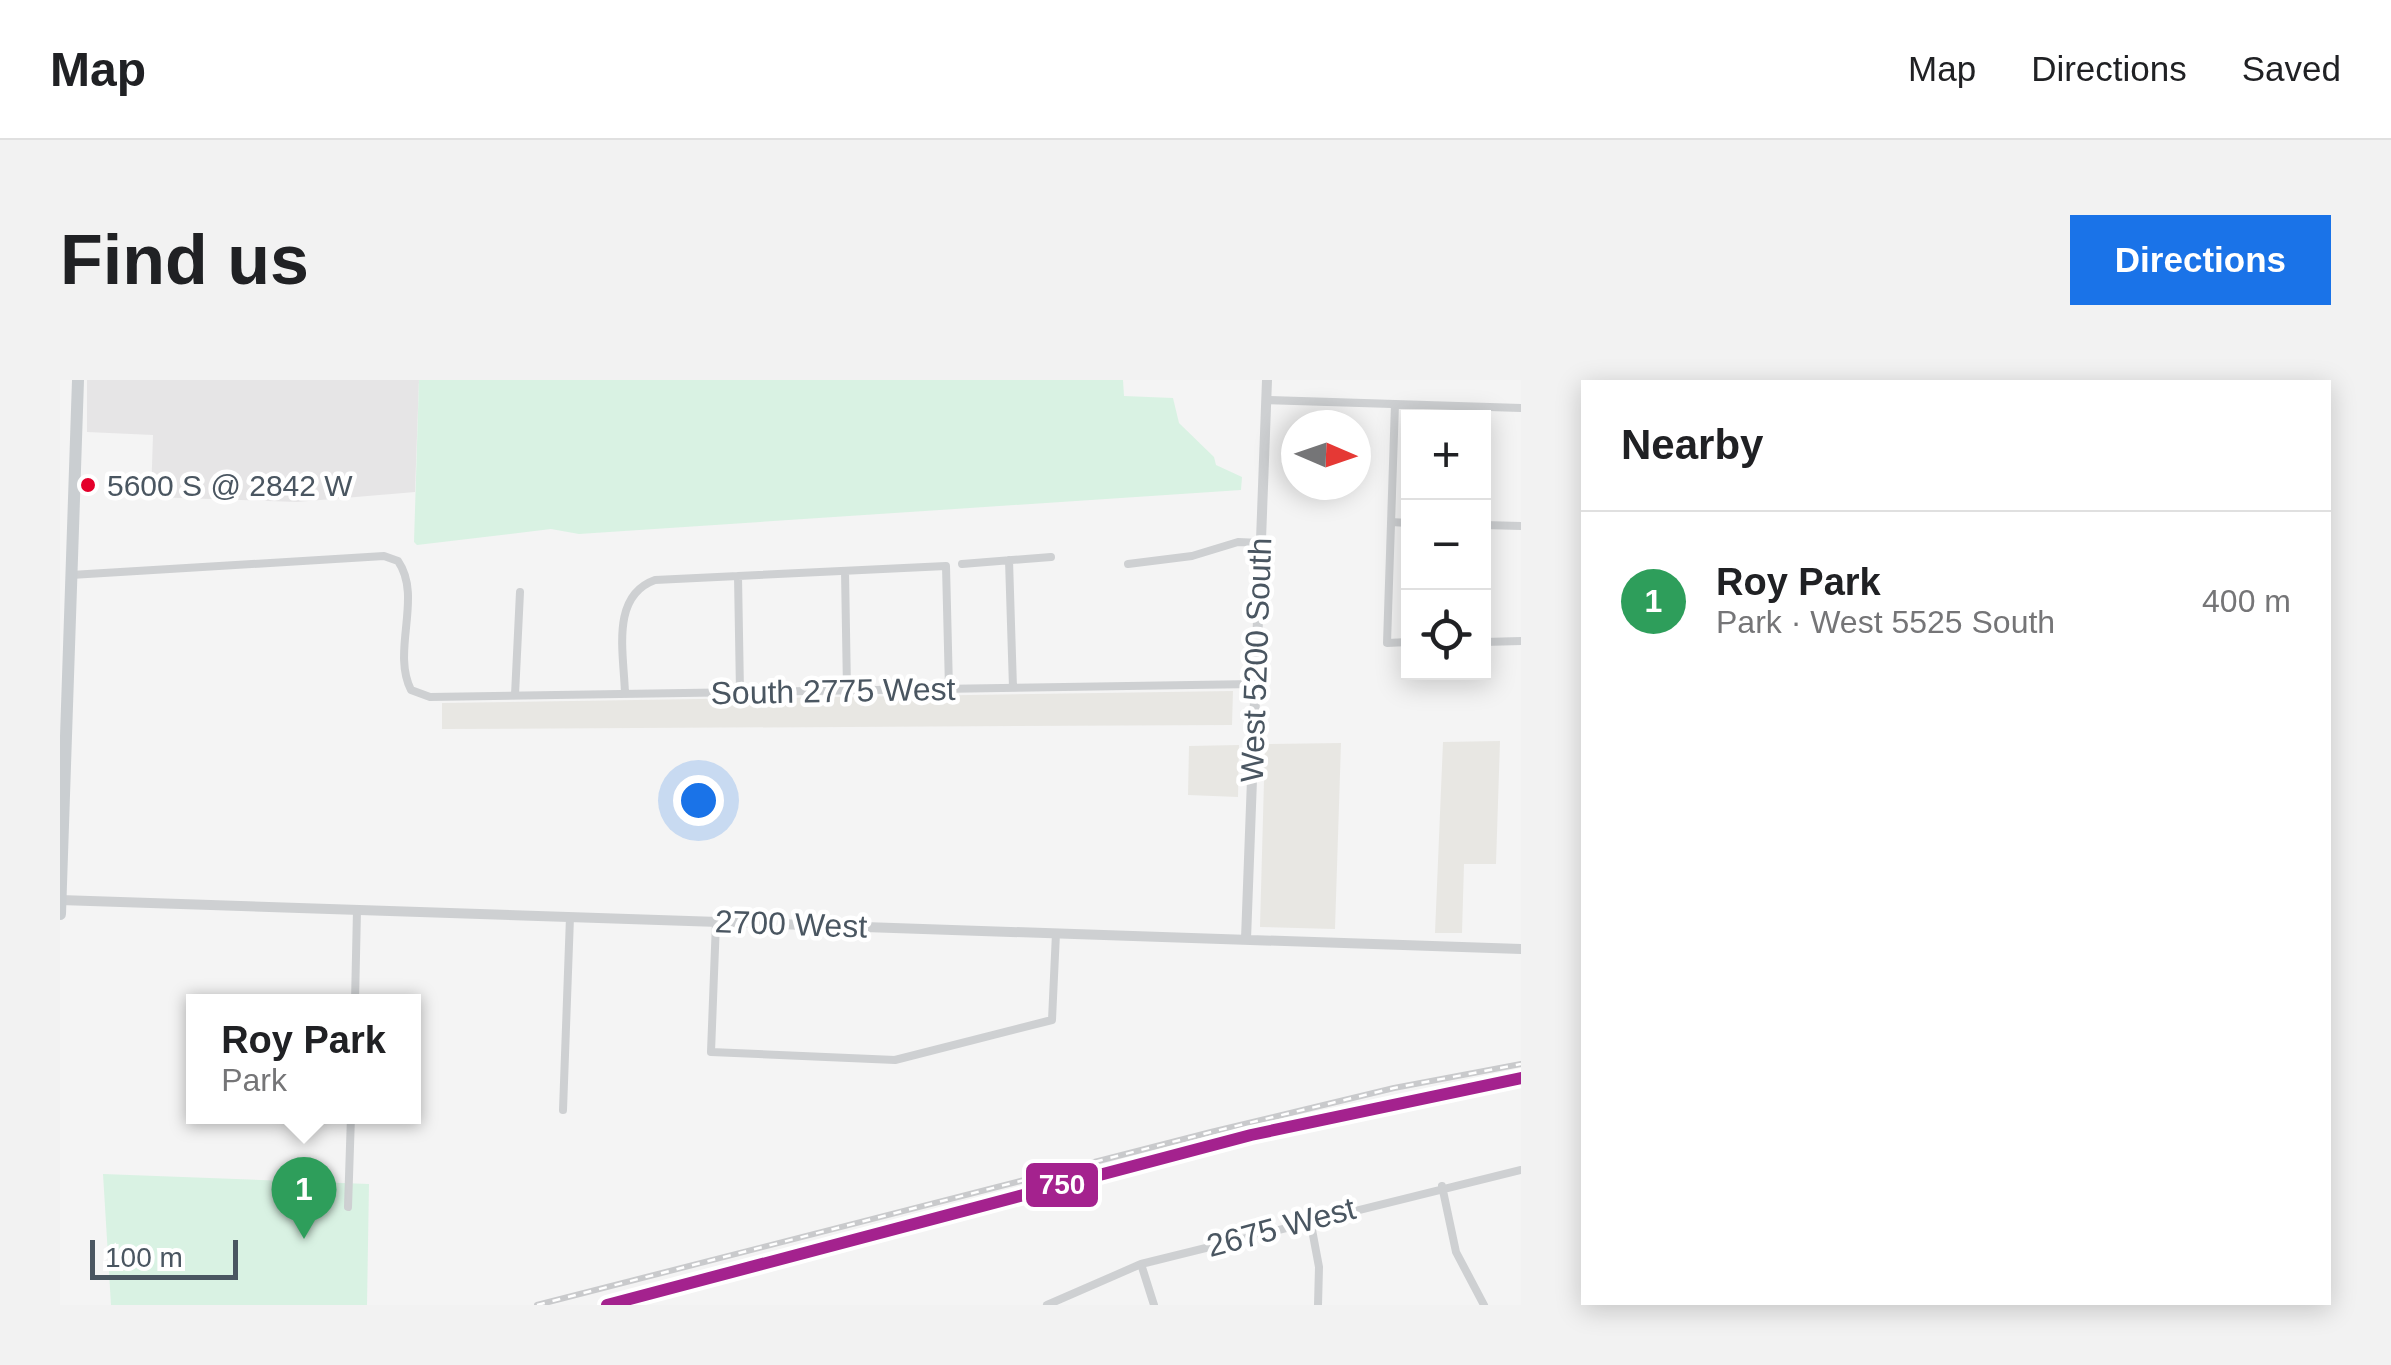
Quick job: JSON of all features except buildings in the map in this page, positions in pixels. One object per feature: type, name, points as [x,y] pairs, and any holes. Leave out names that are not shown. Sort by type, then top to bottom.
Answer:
[{"type":"main road","points":[[60,914],[64,660],[71,575],[67,513],[78,380]]},
{"type":"street","name":"West 5200 South","points":[[1246,940],[1267,380]]},
{"type":"street","points":[[1266,400],[1521,408]]},
{"type":"street","points":[[1395,404],[1387,643],[1401,642]]},
{"type":"street","points":[[1391,522],[1401,523]]},
{"type":"street","points":[[1491,525],[1521,526]]},
{"type":"street","points":[[1128,564],[1192,556],[1238,542],[1260,543]]},
{"type":"street","name":"South 2775 West","points":[[71,575],[384,556],[398,561],[406,580],[402,674],[411,690],[430,696],[1255,684]]},
{"type":"street","points":[[962,564],[1051,558]]},
{"type":"street","points":[[1010,560],[1013,688]]},
{"type":"street","points":[[625,694],[624,612],[629,596],[655,580],[946,566],[949,689]]},
{"type":"street","points":[[845,571],[847,690]]},
{"type":"street","points":[[738,576],[740,692]]},
{"type":"street","points":[[515,695],[520,592]]},
{"type":"street","points":[[1491,642],[1521,642]]},
{"type":"street","name":"2700 West","points":[[60,900],[1521,949]]},
{"type":"street","points":[[354,994],[357,910]]},
{"type":"street","points":[[562,1110],[570,917]]},
{"type":"street","points":[[716,922],[711,1052],[895,1060],[1052,1020],[1056,933]]},
{"type":"street","points":[[348,1208],[351,1124]]},
{"type":"street","name":"2675 West","points":[[1047,1305],[1141,1264],[1310,1218],[1521,1170]]},
{"type":"street","points":[[1442,1186],[1456,1252],[1484,1305]]},
{"type":"street","points":[[1310,1218],[1320,1267],[1318,1305]]},
{"type":"street","points":[[1141,1264],[1154,1305]]},
{"type":"shaded area","points":[[87,380],[419,380],[415,492],[297,502],[151,497],[153,435],[87,432]]},
{"type":"shaded area","points":[[1233,691],[1232,725],[442,729],[442,703]]},
{"type":"shaded area","points":[[1500,741],[1496,864],[1464,864],[1462,933],[1435,933],[1443,742]]},
{"type":"shaded area","points":[[1341,743],[1335,929],[1260,927],[1265,744]]},
{"type":"shaded area","points":[[1239,745],[1238,797],[1188,795],[1189,746]]},
{"type":"green space","points":[[419,380],[1123,380],[1124,396],[1173,398],[1179,423],[1214,457],[1216,465],[1242,477],[1241,490],[579,534],[551,529],[417,545],[414,542]]},
{"type":"green space","points":[[103,1174],[369,1184],[367,1305],[111,1305]]},
{"type":"railway","points":[[537,1305],[1211,1132],[1394,1088],[1521,1064]]},
{"type":"transit line","name":"750","points":[[607,1305],[1251,1135],[1521,1078]]},
{"type":"place","name":"5600 S @ 2842 W","points":[[88,485]]},
{"type":"place","name":"Roy Park","points":[[304,1239]]}]
